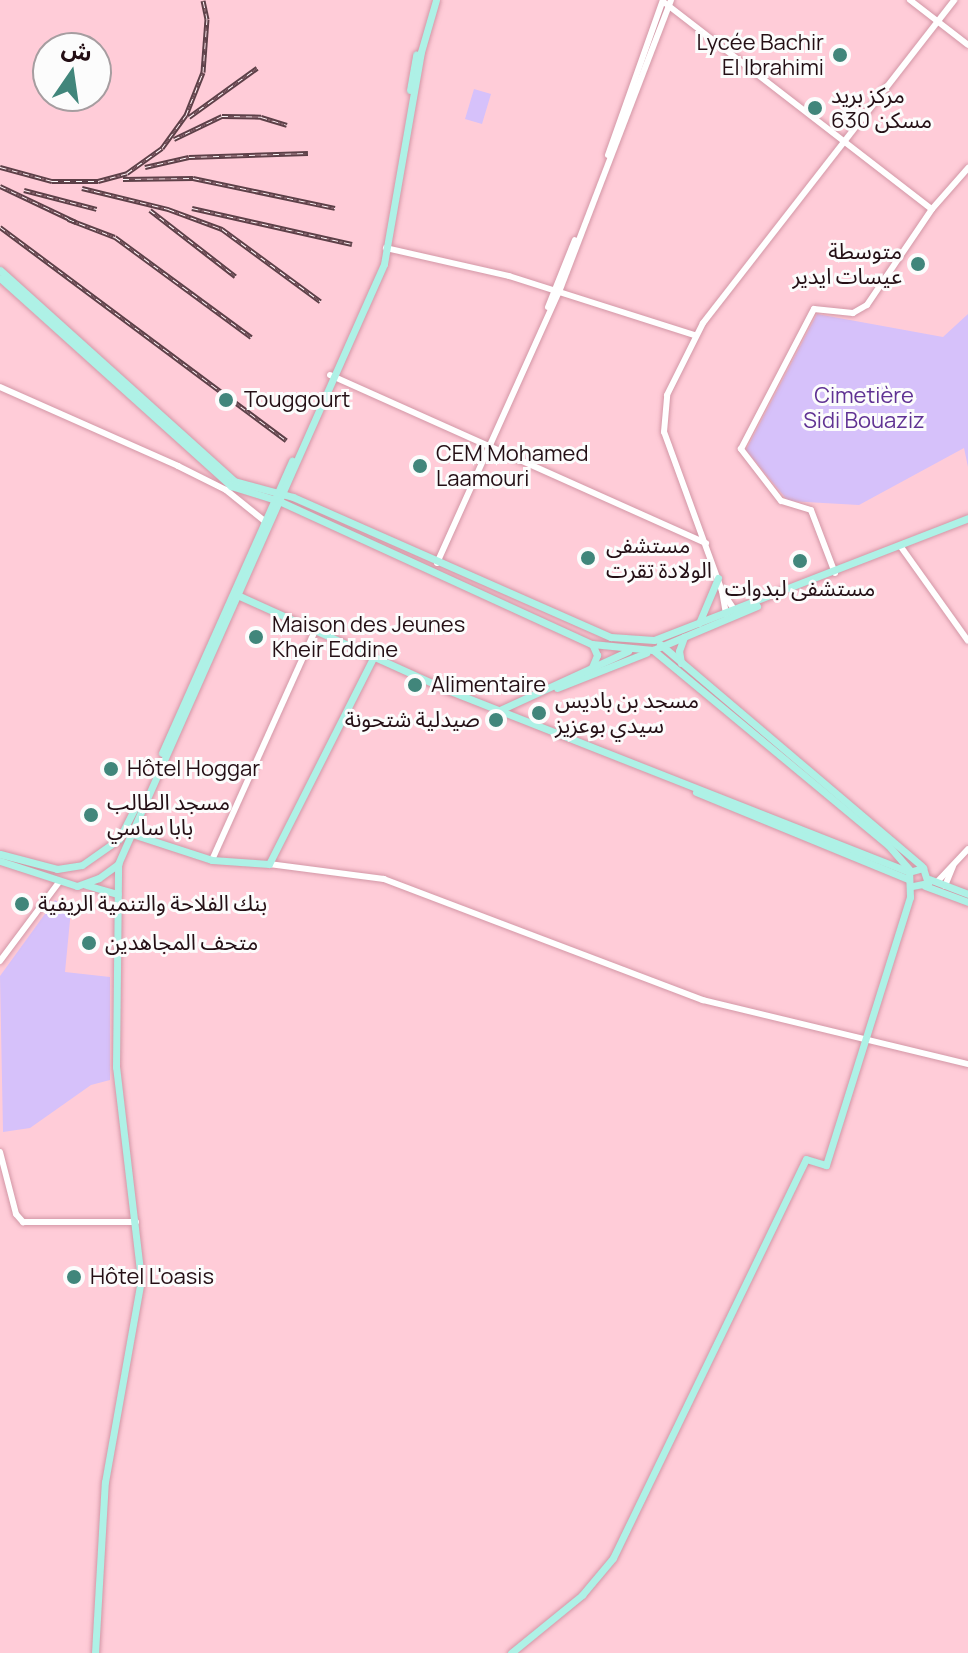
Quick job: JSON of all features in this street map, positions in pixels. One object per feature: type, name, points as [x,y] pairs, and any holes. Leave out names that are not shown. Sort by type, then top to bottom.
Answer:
[{"type":"main road","points":[[95,1653],[105,1482],[141,1279],[137,1222],[119,1121],[118,864],[127,832],[236,594],[388,248],[414,67],[434,0]]},
{"type":"main road","points":[[0,270],[44,305],[229,477],[437,563],[594,633],[653,645],[682,665],[923,868],[930,882],[968,902]]},
{"type":"main road","points":[[0,278],[224,480],[278,496],[592,644],[630,650]]},
{"type":"main road","points":[[541,692],[630,650],[685,636],[726,616],[968,518]]},
{"type":"main road","points":[[698,624],[718,578]]},
{"type":"main road","points":[[236,594],[500,710],[892,865],[910,877]]},
{"type":"main road","points":[[500,710],[698,624],[726,616]]},
{"type":"main road","points":[[682,665],[679,651],[685,636]]},
{"type":"main road","points":[[592,644],[597,655],[592,667]]},
{"type":"main road","points":[[653,645],[897,854],[910,877]]},
{"type":"main road","points":[[127,832],[212,860],[269,864],[374,656]]},
{"type":"main road","points":[[603,751],[910,877],[968,894]]},
{"type":"main road","points":[[0,854],[66,870],[94,860],[127,832]]},
{"type":"main road","points":[[892,865],[897,854]]},
{"type":"main road","points":[[0,861],[59,882],[86,885],[118,894]]},
{"type":"main road","points":[[86,885],[118,864]]},
{"type":"main road","points":[[511,1653],[582,1595],[613,1558],[806,1159],[826,1165],[910,877],[923,868]]},
{"type":"street","points":[[910,0],[968,45]]},
{"type":"street","points":[[726,616],[718,578],[663,424],[667,395],[694,335],[954,0]]},
{"type":"street","points":[[437,563],[557,291],[664,1],[843,144],[932,209]]},
{"type":"street","points":[[835,573],[811,510],[781,501],[741,449],[814,309],[853,313],[867,305],[932,209],[968,168]]},
{"type":"street","points":[[388,248],[557,291],[694,335]]},
{"type":"street","points":[[332,376],[488,449],[706,543]]},
{"type":"street","points":[[0,387],[226,490],[267,523]]},
{"type":"street","points":[[901,547],[968,641]]},
{"type":"street","points":[[722,591],[736,612]]},
{"type":"street","points":[[212,860],[315,631]]},
{"type":"street","points":[[930,882],[953,866],[968,849]]},
{"type":"street","points":[[269,864],[384,879],[693,997],[968,1064]]},
{"type":"street","points":[[945,886],[953,866]]},
{"type":"street","points":[[0,961],[59,882]]},
{"type":"street","points":[[0,1152],[16,1214],[23,1222],[137,1222]]},
{"type":"green space","points":[[474,89],[491,94],[482,124],[465,119]]},
{"type":"green space","name":"Cimetière Sidi Bouaziz","points":[[817,314],[943,337],[968,314],[968,467],[964,448],[859,505],[788,501],[746,450]]},
{"type":"green space","points":[[55,900],[71,910],[65,972],[110,977],[110,1080],[91,1085],[30,1128],[3,1132],[0,976]]},
{"type":"railway","points":[[0,167],[52,181],[98,181],[127,173],[162,148],[186,115],[203,72],[207,19],[203,0]]},
{"type":"railway","points":[[189,117],[257,68]]},
{"type":"railway","points":[[174,139],[222,116],[261,117],[287,125]]},
{"type":"railway","points":[[145,167],[189,157],[308,153]]},
{"type":"railway","points":[[123,179],[193,178],[335,208]]},
{"type":"railway","points":[[0,186],[76,222]]},
{"type":"railway","points":[[82,188],[168,209],[222,229],[320,301]]},
{"type":"railway","points":[[24,190],[97,209]]},
{"type":"railway","points":[[192,208],[352,244]]},
{"type":"railway","points":[[150,210],[235,276]]},
{"type":"railway","points":[[68,219],[115,237],[251,337]]},
{"type":"railway","points":[[0,227],[286,440]]},
{"type":"place","name":"Lycée Bachir El Ibrahimi","points":[[840,55]]},
{"type":"place","name":"مركز بريد 630 مسكن","points":[[815,108]]},
{"type":"place","name":"متوسطة عيسات ايدير","points":[[918,264]]},
{"type":"place","name":"Touggourt","points":[[226,400]]},
{"type":"place","name":"CEM Mohamed Laamouri","points":[[420,466]]},
{"type":"place","name":"مستشفى الولادة تقرت","points":[[588,558]]},
{"type":"place","name":"مستشفى لبدوات","points":[[800,561]]},
{"type":"place","name":"Maison des Jeunes Kheir Eddine","points":[[256,637]]},
{"type":"place","name":"Alimentaire","points":[[415,685]]},
{"type":"place","name":"مسجد بن باديس سيدي بوعزيز","points":[[539,713]]},
{"type":"place","name":"صيدلية شتحونة","points":[[496,720]]},
{"type":"place","name":"Hôtel Hoggar","points":[[111,769]]},
{"type":"place","name":"مسجد الطالب بابا ساسي","points":[[91,815]]},
{"type":"place","name":"بنك الفلاحة والتنمية الريفية","points":[[22,904]]},
{"type":"place","name":"متحف المجاهدين","points":[[89,943]]},
{"type":"place","name":"Hôtel L'oasis","points":[[74,1277]]}]
